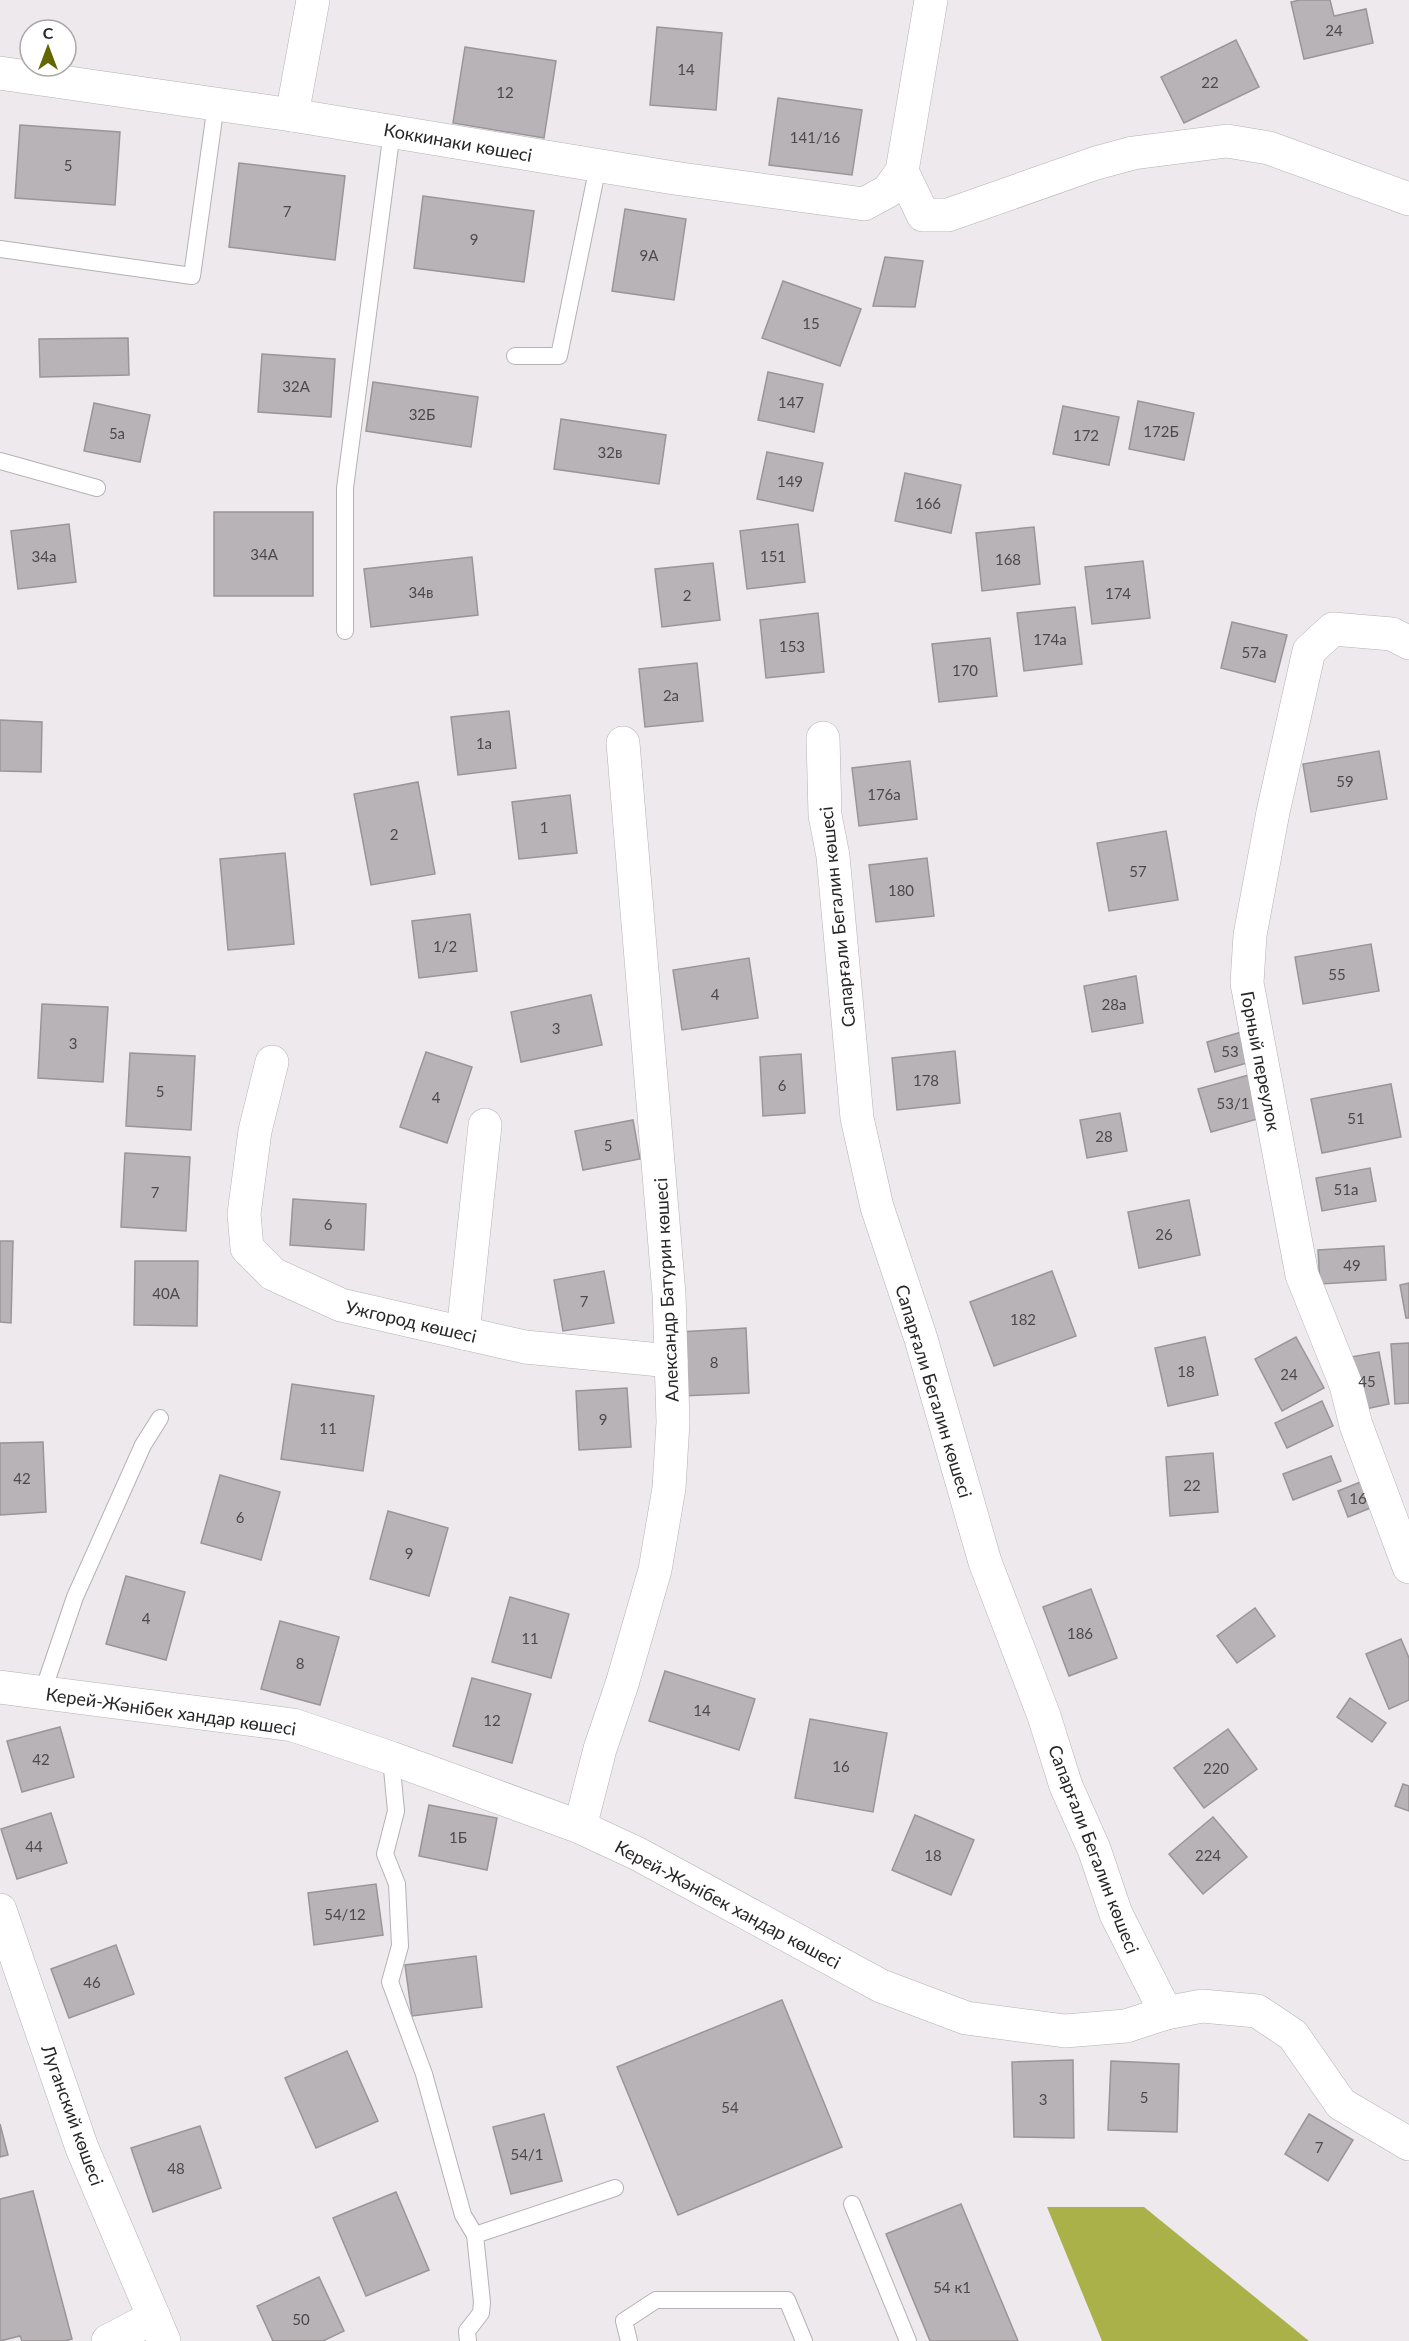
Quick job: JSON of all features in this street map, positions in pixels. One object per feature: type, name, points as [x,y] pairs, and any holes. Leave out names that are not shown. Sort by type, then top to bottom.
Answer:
[{"type":"street","points":[[292,115],[313,0]]},
{"type":"street","points":[[931,0],[902,171],[923,215],[948,215],[1096,163],[1133,153],[1227,141],[1269,148],[1409,199]]},
{"type":"street","name":"Коккинаки көшесі","points":[[0,73],[292,115],[674,178],[864,204],[888,191],[902,171]]},
{"type":"street","name":"Горный переулок","points":[[1409,643],[1392,634],[1333,629],[1309,651],[1271,823],[1250,935],[1246,982],[1302,1275],[1346,1385],[1356,1425],[1409,1567]]},
{"type":"street","name":"Сапарғали Бегалин көшесі","points":[[823,738],[825,815],[833,856],[856,1118],[877,1208],[921,1339],[985,1562],[1044,1716],[1066,1786],[1094,1849],[1116,1914],[1166,2013]]},
{"type":"street","name":"Александр Батурин көшесі","points":[[580,1827],[600,1749],[622,1684],[655,1570],[669,1488],[673,1422],[668,1270],[623,743]]},
{"type":"street","name":"Ужгород көшесі","points":[[272,1062],[255,1131],[244,1214],[247,1248],[273,1274],[341,1305],[525,1347],[671,1361]]},
{"type":"street","points":[[463,1333],[485,1125]]},
{"type":"street","name":"Керей-Жәнібек хандар көшесі","points":[[0,1687],[293,1725],[391,1758],[580,1827],[638,1854],[880,1986],[966,2018],[1065,2031],[1126,2026],[1166,2013],[1202,2006],[1257,2011],[1293,2035],[1341,2104],[1409,2144]]},
{"type":"street","name":"Луганский көшесі","points":[[2,1921],[82,2148],[159,2329],[108,2341]]},
{"type":"lane","points":[[0,249],[192,276],[216,104]]},
{"type":"lane","points":[[345,631],[345,488],[392,131]]},
{"type":"lane","points":[[515,356],[559,356],[598,166]]},
{"type":"lane","points":[[0,461],[97,488]]},
{"type":"lane","points":[[42,1694],[75,1597],[143,1445],[160,1418]]},
{"type":"lane","points":[[391,1758],[396,1811],[385,1854],[397,1884],[400,1946],[390,1982],[424,2074],[463,2215],[475,2235],[482,2302],[481,2313],[466,2331],[468,2341]]},
{"type":"lane","points":[[475,2235],[615,2188]]},
{"type":"lane","points":[[852,2204],[908,2341]]},
{"type":"lane","points":[[629,2341],[624,2321],[656,2300],[787,2300],[804,2341]]},
{"type":"green space","points":[[1047,2207],[1144,2207],[1309,2341],[1102,2341]]},
{"type":"building","points":[[1330,0],[1334,16],[1366,9],[1373,43],[1304,59],[1291,2]]},
{"type":"building","points":[[657,27],[722,33],[716,110],[650,105]]},
{"type":"building","points":[[1236,40],[1259,87],[1184,123],[1161,77]]},
{"type":"building","points":[[465,47],[556,61],[544,138],[453,123]]},
{"type":"building","points":[[778,98],[862,110],[852,175],[769,165]]},
{"type":"building","points":[[20,125],[120,132],[115,205],[15,198]]},
{"type":"building","points":[[239,163],[345,176],[335,260],[229,247]]},
{"type":"building","points":[[423,196],[534,211],[524,282],[414,268]]},
{"type":"building","points":[[625,209],[686,219],[674,300],[612,291]]},
{"type":"building","points":[[885,257],[923,261],[915,307],[873,306]]},
{"type":"building","points":[[783,281],[861,309],[840,366],[762,338]]},
{"type":"building","points":[[128,338],[129,375],[40,377],[39,339]]},
{"type":"building","points":[[262,354],[335,359],[331,417],[258,412]]},
{"type":"building","points":[[768,372],[823,384],[814,432],[758,420]]},
{"type":"building","points":[[373,382],[478,397],[471,447],[366,431]]},
{"type":"building","points":[[1138,401],[1194,413],[1184,460],[1129,449]]},
{"type":"building","points":[[94,403],[150,415],[140,462],[84,451]]},
{"type":"building","points":[[1063,406],[1119,417],[1109,465],[1053,454]]},
{"type":"building","points":[[561,419],[666,435],[659,484],[554,469]]},
{"type":"building","points":[[767,452],[823,463],[813,511],[757,499]]},
{"type":"building","points":[[905,473],[961,485],[951,533],[895,521]]},
{"type":"building","points":[[214,512],[313,512],[313,596],[214,596]]},
{"type":"building","points":[[69,524],[76,582],[18,589],[11,531]]},
{"type":"building","points":[[798,524],[805,582],[747,589],[740,531]]},
{"type":"building","points":[[1034,527],[1040,584],[982,591],[976,533]]},
{"type":"building","points":[[472,557],[478,615],[371,627],[364,569]]},
{"type":"building","points":[[1143,561],[1150,618],[1092,624],[1085,567]]},
{"type":"building","points":[[713,563],[720,620],[662,627],[655,569]]},
{"type":"building","points":[[1075,607],[1082,664],[1024,671],[1017,613]]},
{"type":"building","points":[[818,613],[824,672],[766,678],[760,620]]},
{"type":"building","points":[[1232,622],[1287,635],[1275,682],[1221,668]]},
{"type":"building","points":[[990,638],[997,696],[939,702],[932,644]]},
{"type":"building","points":[[697,663],[703,721],[645,727],[639,669]]},
{"type":"building","points":[[509,711],[516,768],[458,775],[451,717]]},
{"type":"building","points":[[0,720],[42,722],[41,772],[0,771]]},
{"type":"building","points":[[1379,751],[1387,799],[1311,812],[1303,764]]},
{"type":"building","points":[[910,761],[917,819],[859,826],[852,768]]},
{"type":"building","points":[[418,782],[435,874],[371,885],[354,794]]},
{"type":"building","points":[[570,795],[577,853],[519,859],[512,802]]},
{"type":"building","points":[[1166,831],[1178,900],[1109,911],[1097,843]]},
{"type":"building","points":[[285,853],[294,944],[228,950],[220,859]]},
{"type":"building","points":[[927,858],[934,916],[876,922],[869,865]]},
{"type":"building","points":[[470,914],[477,971],[419,978],[412,921]]},
{"type":"building","points":[[1371,944],[1379,991],[1303,1004],[1295,957]]},
{"type":"building","points":[[749,958],[758,1018],[682,1030],[673,970]]},
{"type":"building","points":[[1136,976],[1143,1023],[1092,1032],[1084,986]]},
{"type":"building","points":[[591,995],[602,1045],[521,1062],[511,1012]]},
{"type":"building","points":[[42,1004],[108,1007],[103,1082],[38,1078]]},
{"type":"building","points":[[1245,1031],[1254,1061],[1215,1072],[1207,1042]]},
{"type":"building","points":[[955,1051],[960,1103],[897,1110],[892,1058]]},
{"type":"building","points":[[426,1052],[472,1067],[447,1143],[400,1127]]},
{"type":"building","points":[[130,1053],[195,1056],[191,1130],[126,1126]]},
{"type":"building","points":[[801,1054],[805,1113],[763,1116],[760,1057]]},
{"type":"building","points":[[1256,1073],[1268,1116],[1211,1132],[1198,1089]]},
{"type":"building","points":[[1391,1084],[1401,1137],[1322,1153],[1311,1099]]},
{"type":"building","points":[[1120,1113],[1127,1151],[1087,1158],[1080,1120]]},
{"type":"building","points":[[633,1120],[640,1159],[583,1170],[575,1131]]},
{"type":"building","points":[[125,1153],[190,1157],[186,1231],[121,1227]]},
{"type":"building","points":[[1370,1168],[1376,1201],[1322,1211],[1316,1178]]},
{"type":"building","points":[[293,1199],[366,1204],[364,1250],[290,1245]]},
{"type":"building","points":[[1189,1200],[1200,1255],[1139,1268],[1128,1212]]},
{"type":"building","points":[[0,1241],[13,1241],[11,1323],[0,1322]]},
{"type":"building","points":[[1384,1246],[1386,1280],[1320,1284],[1318,1250]]},
{"type":"building","points":[[135,1261],[198,1261],[197,1326],[134,1325]]},
{"type":"building","points":[[604,1271],[614,1323],[563,1331],[554,1280]]},
{"type":"building","points":[[1052,1271],[1076,1336],[994,1366],[970,1302]]},
{"type":"building","points":[[1409,1283],[1409,1318],[1406,1318],[1400,1285]]},
{"type":"building","points":[[746,1328],[749,1393],[682,1396],[679,1332]]},
{"type":"building","points":[[1205,1337],[1218,1395],[1168,1406],[1155,1348]]},
{"type":"building","points":[[1296,1337],[1324,1388],[1282,1411],[1255,1359]]},
{"type":"building","points":[[1409,1343],[1409,1403],[1395,1404],[1391,1344]]},
{"type":"building","points":[[1379,1352],[1389,1404],[1356,1411],[1345,1358]]},
{"type":"building","points":[[292,1384],[374,1396],[363,1471],[281,1459]]},
{"type":"building","points":[[627,1388],[631,1447],[579,1450],[576,1391]]},
{"type":"building","points":[[1322,1401],[1333,1426],[1287,1448],[1275,1423]]},
{"type":"building","points":[[43,1442],[46,1512],[0,1515],[0,1443]]},
{"type":"building","points":[[1213,1453],[1218,1512],[1170,1516],[1166,1457]]},
{"type":"building","points":[[1331,1456],[1341,1481],[1293,1500],[1283,1474]]},
{"type":"building","points":[[220,1475],[280,1492],[261,1560],[201,1543]]},
{"type":"building","points":[[1368,1479],[1378,1505],[1348,1517],[1338,1491]]},
{"type":"building","points":[[388,1511],[448,1528],[429,1596],[370,1579]]},
{"type":"building","points":[[126,1576],[185,1592],[166,1660],[106,1644]]},
{"type":"building","points":[[1091,1589],[1117,1658],[1069,1676],[1043,1607]]},
{"type":"building","points":[[510,1597],[569,1614],[551,1678],[492,1662]]},
{"type":"building","points":[[1255,1608],[1275,1636],[1237,1663],[1217,1636]]},
{"type":"building","points":[[280,1621],[339,1637],[320,1705],[261,1689]]},
{"type":"building","points":[[1401,1639],[1409,1658],[1409,1700],[1389,1709],[1366,1654]]},
{"type":"building","points":[[665,1671],[755,1699],[739,1750],[649,1721]]},
{"type":"building","points":[[472,1678],[531,1694],[512,1763],[453,1746]]},
{"type":"building","points":[[1350,1698],[1386,1723],[1372,1742],[1337,1717]]},
{"type":"building","points":[[810,1719],[887,1733],[873,1812],[795,1798]]},
{"type":"building","points":[[60,1727],[74,1777],[22,1792],[7,1741]]},
{"type":"building","points":[[1228,1729],[1257,1769],[1204,1808],[1174,1768]]},
{"type":"building","points":[[1403,1784],[1409,1786],[1409,1811],[1395,1806]]},
{"type":"building","points":[[429,1805],[497,1818],[487,1870],[419,1856]]},
{"type":"building","points":[[51,1813],[67,1863],[17,1879],[1,1829]]},
{"type":"building","points":[[915,1815],[974,1840],[951,1895],[892,1870]]},
{"type":"building","points":[[1213,1817],[1247,1857],[1203,1894],[1169,1854]]},
{"type":"building","points":[[376,1884],[383,1935],[314,1945],[308,1893]]},
{"type":"building","points":[[116,1945],[134,1994],[69,2018],[51,1969]]},
{"type":"building","points":[[476,1956],[482,2007],[412,2016],[405,1965]]},
{"type":"building","points":[[782,2000],[842,2147],[678,2215],[617,2067]]},
{"type":"building","points":[[347,2051],[378,2121],[316,2148],[285,2078]]},
{"type":"building","points":[[1073,2060],[1074,2138],[1014,2137],[1012,2062]]},
{"type":"building","points":[[1111,2061],[1179,2064],[1177,2132],[1108,2130]]},
{"type":"building","points":[[544,2114],[562,2181],[511,2194],[493,2127]]},
{"type":"building","points":[[1309,2114],[1353,2140],[1328,2181],[1285,2154]]},
{"type":"building","points":[[0,2124],[8,2155],[0,2157]]},
{"type":"building","points":[[200,2126],[221,2188],[153,2212],[131,2148]]},
{"type":"building","points":[[33,2191],[72,2339],[22,2341],[20,2336],[0,2341],[0,2199]]},
{"type":"building","points":[[396,2192],[429,2270],[366,2296],[333,2218]]},
{"type":"building","points":[[961,2204],[1018,2341],[930,2341],[886,2234]]},
{"type":"building","points":[[319,2277],[344,2331],[323,2341],[273,2341],[257,2306]]}]
